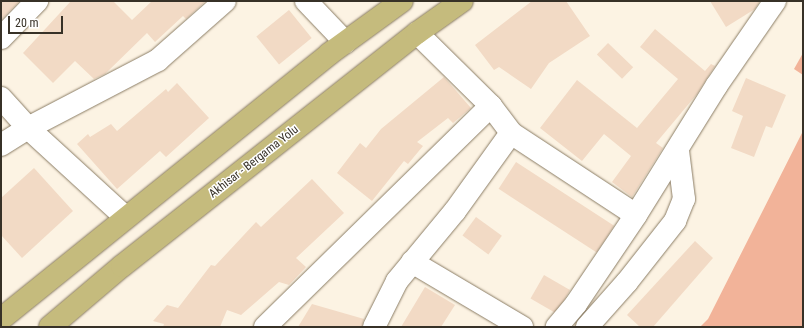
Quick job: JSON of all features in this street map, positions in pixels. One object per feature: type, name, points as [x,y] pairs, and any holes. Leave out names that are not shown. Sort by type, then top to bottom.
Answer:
[{"type":"main road","points":[[1,318],[345,42],[402,1]]},
{"type":"main road","name":"Akhisar - Bergama Yolu","points":[[50,327],[122,266],[417,33],[462,1]]},
{"type":"street","points":[[1,38],[36,1]]},
{"type":"street","points":[[1,145],[28,128],[158,60],[225,1]]},
{"type":"street","points":[[306,1],[345,42]]},
{"type":"street","points":[[556,327],[576,304],[636,215],[678,151],[718,85],[775,1]]},
{"type":"street","points":[[417,33],[491,106],[511,133],[636,215]]},
{"type":"street","points":[[1,98],[28,128],[125,217]]},
{"type":"street","points":[[265,327],[491,106]]},
{"type":"street","points":[[374,327],[397,281],[455,211],[511,133]]},
{"type":"street","points":[[587,327],[627,282],[675,221],[684,199],[678,151]]},
{"type":"street","points":[[412,262],[522,327]]},
{"type":"shaded area","points":[[803,53],[803,75],[794,69]]},
{"type":"shaded area","points":[[803,131],[803,327],[700,327],[708,319]]},
{"type":"building","points":[[1,1],[20,1],[1,20]]},
{"type":"building","points":[[71,1],[113,1],[132,20],[152,1],[206,1],[186,19],[183,16],[155,42],[147,33],[105,74],[94,79],[75,61],[53,83],[23,53]]},
{"type":"building","points":[[532,1],[566,1],[590,36],[549,63],[531,89],[499,67],[494,70],[475,45]]},
{"type":"building","points":[[710,1],[760,1],[755,9],[726,27]]},
{"type":"building","points":[[289,10],[312,38],[279,64],[256,36]]},
{"type":"building","points":[[655,29],[705,71],[711,64],[715,66],[697,94],[656,143],[663,148],[632,197],[612,182],[631,156],[604,134],[582,161],[540,128],[577,80],[637,128],[678,79],[640,47]]},
{"type":"building","points":[[608,43],[633,67],[622,79],[597,55]]},
{"type":"building","points":[[444,77],[471,108],[453,123],[448,118],[417,142],[423,146],[408,164],[404,161],[372,201],[337,173],[360,143],[366,148],[381,129]]},
{"type":"building","points":[[746,78],[786,95],[772,128],[766,126],[754,157],[731,148],[743,116],[732,111]]},
{"type":"building","points":[[177,83],[209,118],[166,157],[160,151],[117,189],[77,144],[88,134],[90,137],[111,124],[117,131],[166,89],[168,92]]},
{"type":"building","points":[[516,162],[614,226],[597,253],[499,189]]},
{"type":"building","points":[[34,168],[73,211],[22,258],[1,235],[1,198]]},
{"type":"building","points":[[312,179],[344,213],[296,258],[306,267],[289,285],[279,282],[241,315],[227,310],[220,327],[163,327],[164,324],[153,321],[167,305],[178,308],[211,265],[215,266],[256,222],[261,227]]},
{"type":"building","points":[[476,217],[502,236],[488,254],[462,236]]},
{"type":"building","points":[[695,241],[713,258],[653,327],[640,327],[627,315]]},
{"type":"building","points":[[544,275],[570,290],[556,313],[530,298]]},
{"type":"building","points":[[425,287],[455,305],[441,327],[401,327]]},
{"type":"building","points":[[312,304],[364,319],[362,327],[298,327]]}]
